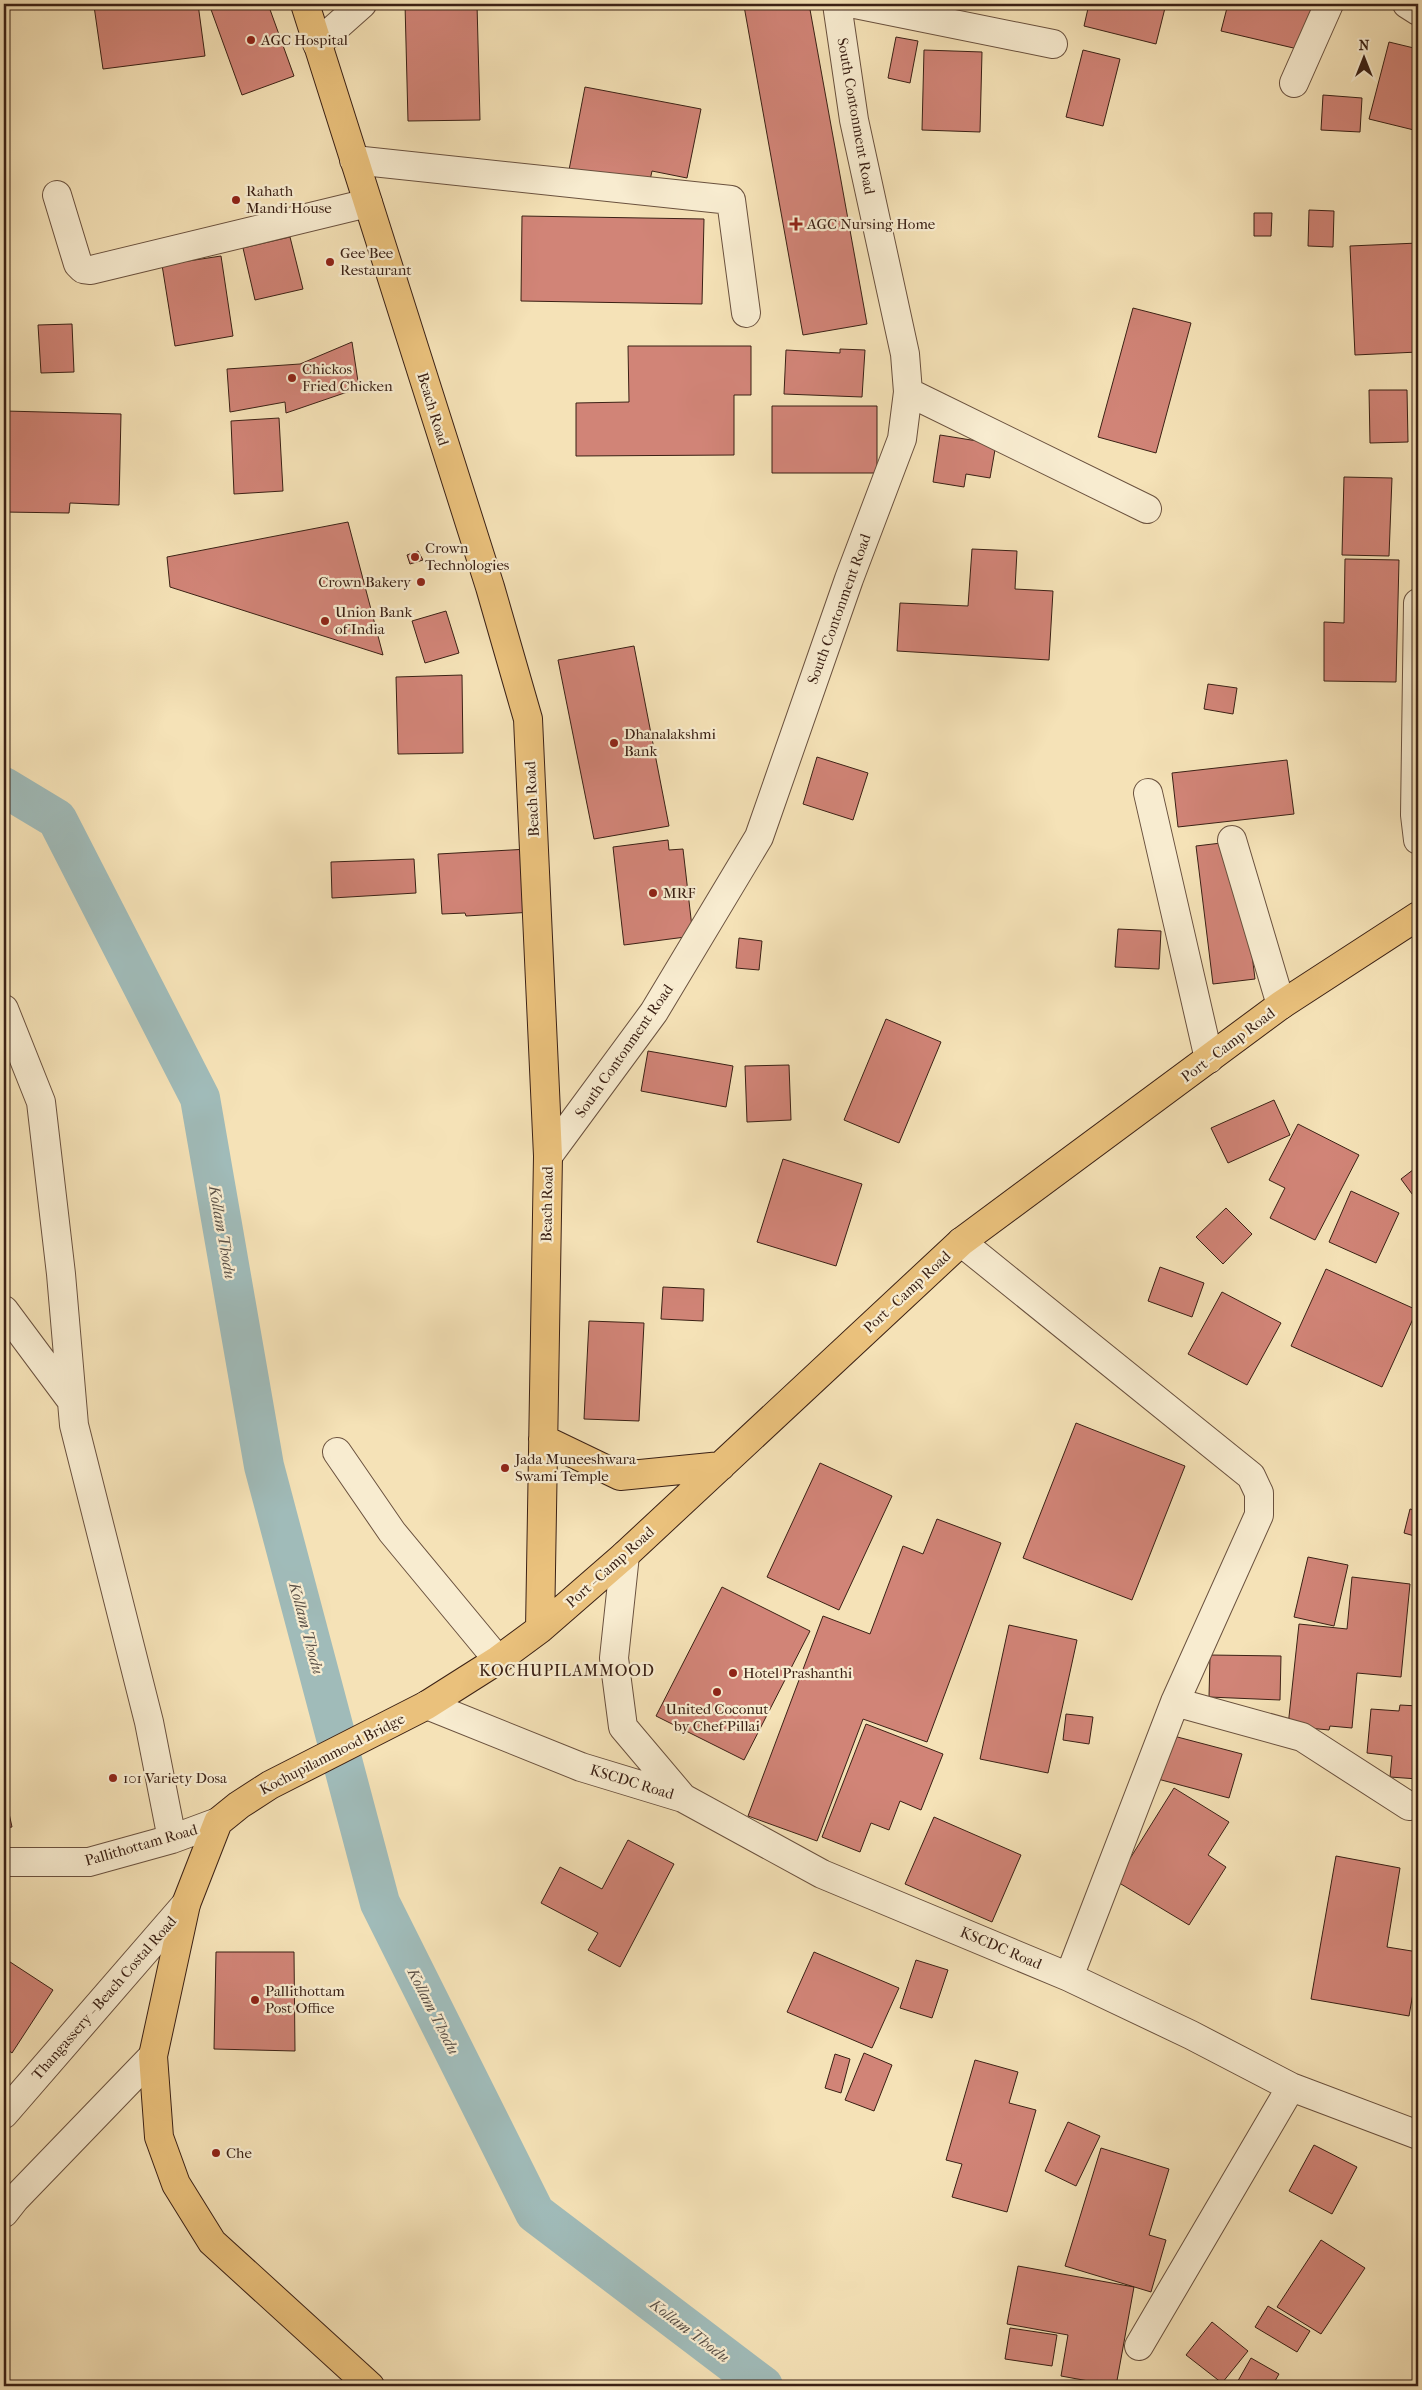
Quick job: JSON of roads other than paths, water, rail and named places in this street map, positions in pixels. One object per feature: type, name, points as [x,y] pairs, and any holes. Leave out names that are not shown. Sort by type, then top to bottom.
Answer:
[{"type":"main road","name":"Beach Road","points":[[305,4],[490,588],[528,719],[548,1156],[540,1629]]},
{"type":"main road","name":"Port - Camp Road","points":[[426,1706],[498,1660],[540,1629],[625,1555],[961,1242],[1281,1005],[1418,916]]},
{"type":"main road","points":[[543,1439],[620,1476],[721,1466]]},
{"type":"main road","name":"Kochupilammood Bridge","points":[[218,1822],[270,1784],[426,1706]]},
{"type":"main road","points":[[218,1822],[186,1904],[153,2056],[159,2137],[176,2184],[212,2242],[370,2386]]},
{"type":"street","points":[[317,44],[362,4]]},
{"type":"street","name":"South Contonment Road","points":[[548,1156],[654,1012],[759,837],[849,579],[902,439],[908,392],[905,354],[854,120],[837,4]]},
{"type":"street","points":[[855,4],[1053,44]]},
{"type":"street","points":[[1294,83],[1329,4]]},
{"type":"street","points":[[1407,4],[1418,11]]},
{"type":"street","points":[[354,160],[731,200],[746,313]]},
{"type":"street","points":[[57,195],[78,264],[83,269],[91,270],[368,203]]},
{"type":"street","points":[[908,392],[1147,509]]},
{"type":"street","points":[[1418,603],[1415,815],[1418,840]]},
{"type":"street","points":[[1148,793],[1209,1059]]},
{"type":"street","points":[[1232,840],[1281,1005]]},
{"type":"street","points":[[4,1009],[41,1102],[61,1274],[74,1425],[149,1722],[172,1838]]},
{"type":"street","points":[[961,1242],[1251,1476],[1259,1493],[1259,1515],[1175,1702],[1069,1977]]},
{"type":"street","points":[[4,1310],[71,1400]]},
{"type":"street","points":[[337,1452],[392,1532],[498,1660]]},
{"type":"street","points":[[625,1555],[614,1658],[623,1727],[682,1798]]},
{"type":"street","points":[[1175,1702],[1302,1738],[1409,1806]]},
{"type":"street","name":"KSCDC Road","points":[[426,1706],[581,1767],[682,1798],[822,1874],[1069,1977],[1191,2035],[1291,2087],[1418,2135]]},
{"type":"street","name":"Pallithottam Road","points":[[4,1862],[89,1862],[172,1838],[218,1822]]},
{"type":"street","name":"Thangassery - Beach Costal Road","points":[[4,2114],[186,1904]]},
{"type":"street","points":[[4,2214],[14,2199],[153,2056]]},
{"type":"street","points":[[1140,2346],[1291,2087]]},
{"type":"waterway","name":"Kollam Thodu","points":[[4,787],[57,819],[200,1098],[264,1466],[380,1903],[535,2213],[763,2386]]},
{"type":"place","name":"AGC Hospital","points":[[251,40]]},
{"type":"place","name":"Rahath Mandi House","points":[[236,200]]},
{"type":"place","name":"AGC Nursing Home","points":[[796,224]]},
{"type":"place","name":"Gee Bee Restaurant","points":[[330,262]]},
{"type":"place","name":"Chickos Fried Chicken","points":[[292,378]]},
{"type":"place","name":"Crown Technologies","points":[[415,557]]},
{"type":"place","name":"Crown Bakery","points":[[421,582]]},
{"type":"place","name":"Union Bank of India","points":[[325,621]]},
{"type":"place","name":"Dhanalakshmi Bank","points":[[614,743]]},
{"type":"place","name":"MRF","points":[[653,893]]},
{"type":"place","name":"Jada Muneeshwara Swami Temple","points":[[505,1468]]},
{"type":"place","name":"Hotel Prashanthi","points":[[733,1673]]},
{"type":"place","name":"United Coconut by Chef Pillai","points":[[717,1692]]},
{"type":"place","name":"101 Variety Dosa","points":[[113,1778]]},
{"type":"place","name":"Pallithottam Post Office","points":[[255,2000]]},
{"type":"place","name":"Che","points":[[216,2153]]},
{"type":"district","name":"KOCHUPILAMMOOD","points":[[567,1670]]}]
